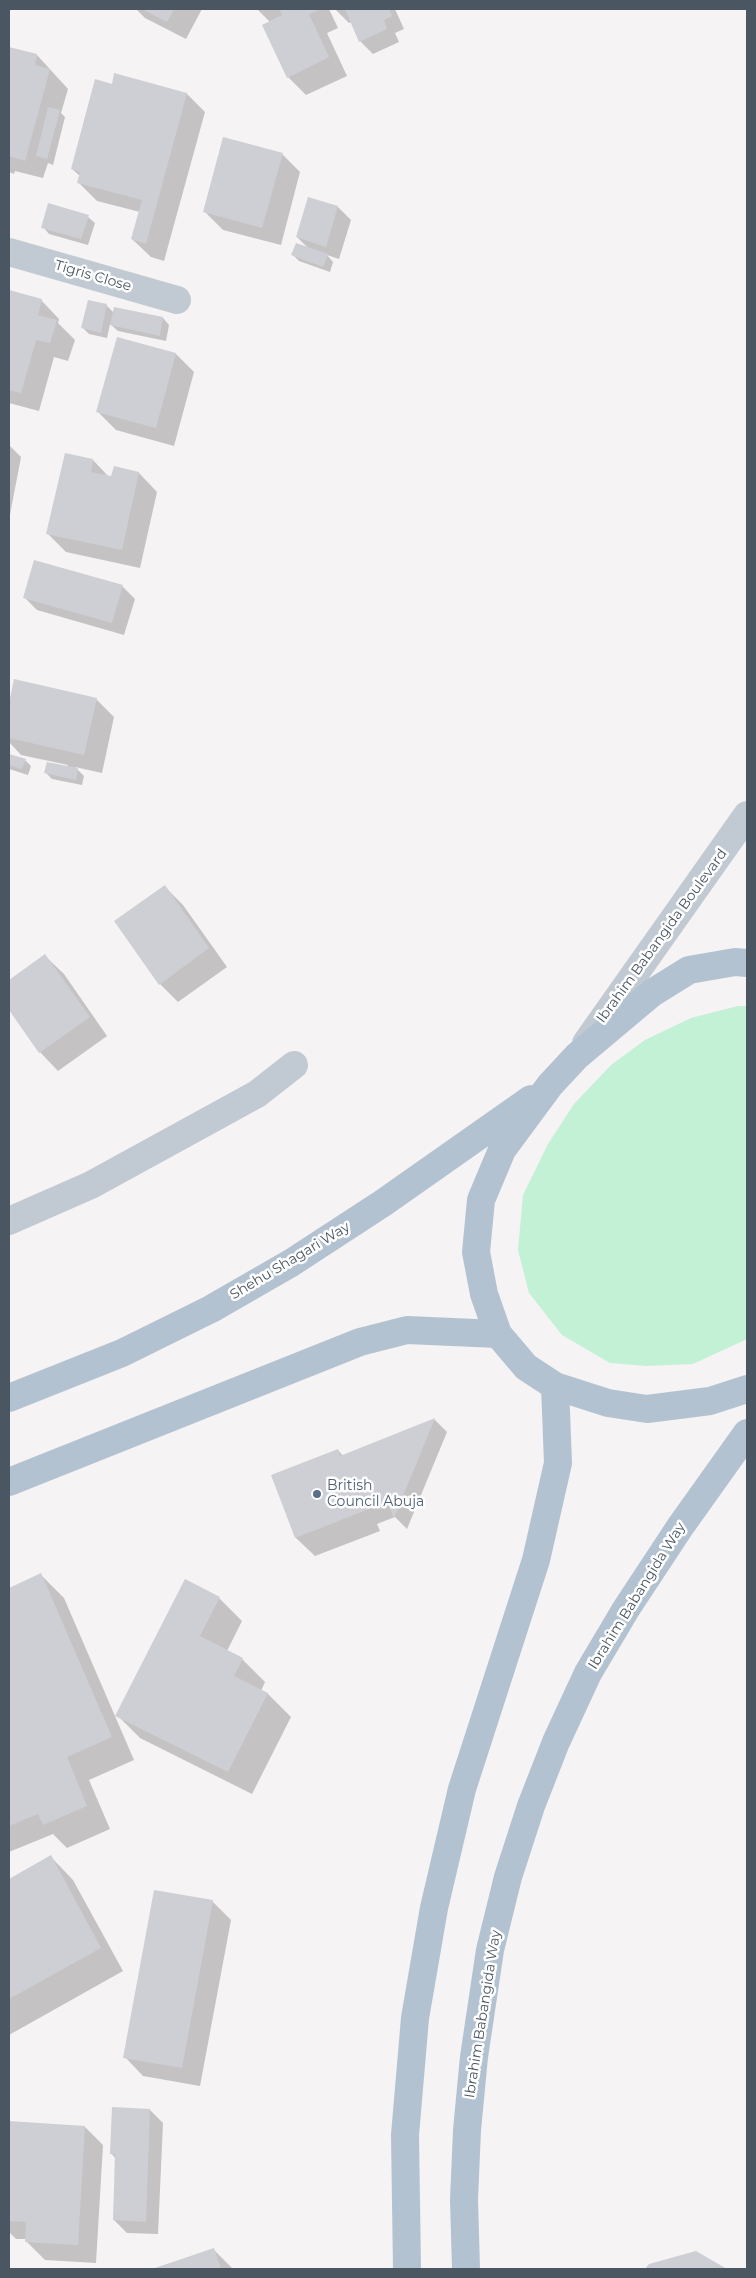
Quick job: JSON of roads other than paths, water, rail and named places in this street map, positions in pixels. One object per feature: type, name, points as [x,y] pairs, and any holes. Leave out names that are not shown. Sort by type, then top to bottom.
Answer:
[{"type":"main road","points":[[747,963],[735,962],[690,970],[652,993],[577,1056],[550,1085],[502,1150],[481,1200],[476,1252],[484,1294],[498,1334],[526,1367],[554,1386],[608,1403],[647,1409],[710,1401],[747,1389]]},
{"type":"main road","name":"Shehu Shagari Way","points":[[9,1398],[122,1353],[211,1309],[291,1263],[383,1203],[550,1085]]},
{"type":"main road","points":[[9,1482],[360,1342],[407,1330],[498,1334]]},
{"type":"main road","points":[[407,2269],[405,2135],[415,2018],[434,1908],[462,1789],[536,1560],[558,1463],[554,1386]]},
{"type":"main road","name":"Ibrahim Babangida Way","points":[[466,2269],[464,2200],[466,2130],[474,2057],[490,1950],[508,1877],[530,1806],[556,1742],[588,1673],[653,1568],[747,1433]]},
{"type":"street","name":"Tigris Close","points":[[9,252],[177,300]]},
{"type":"street","name":"Ibrahim Babangida Boulevard","points":[[577,1056],[747,815]]},
{"type":"street","points":[[9,1221],[91,1185],[257,1094],[294,1065]]},
{"type":"place","name":"British Council Abuja","points":[[317,1494]]}]
